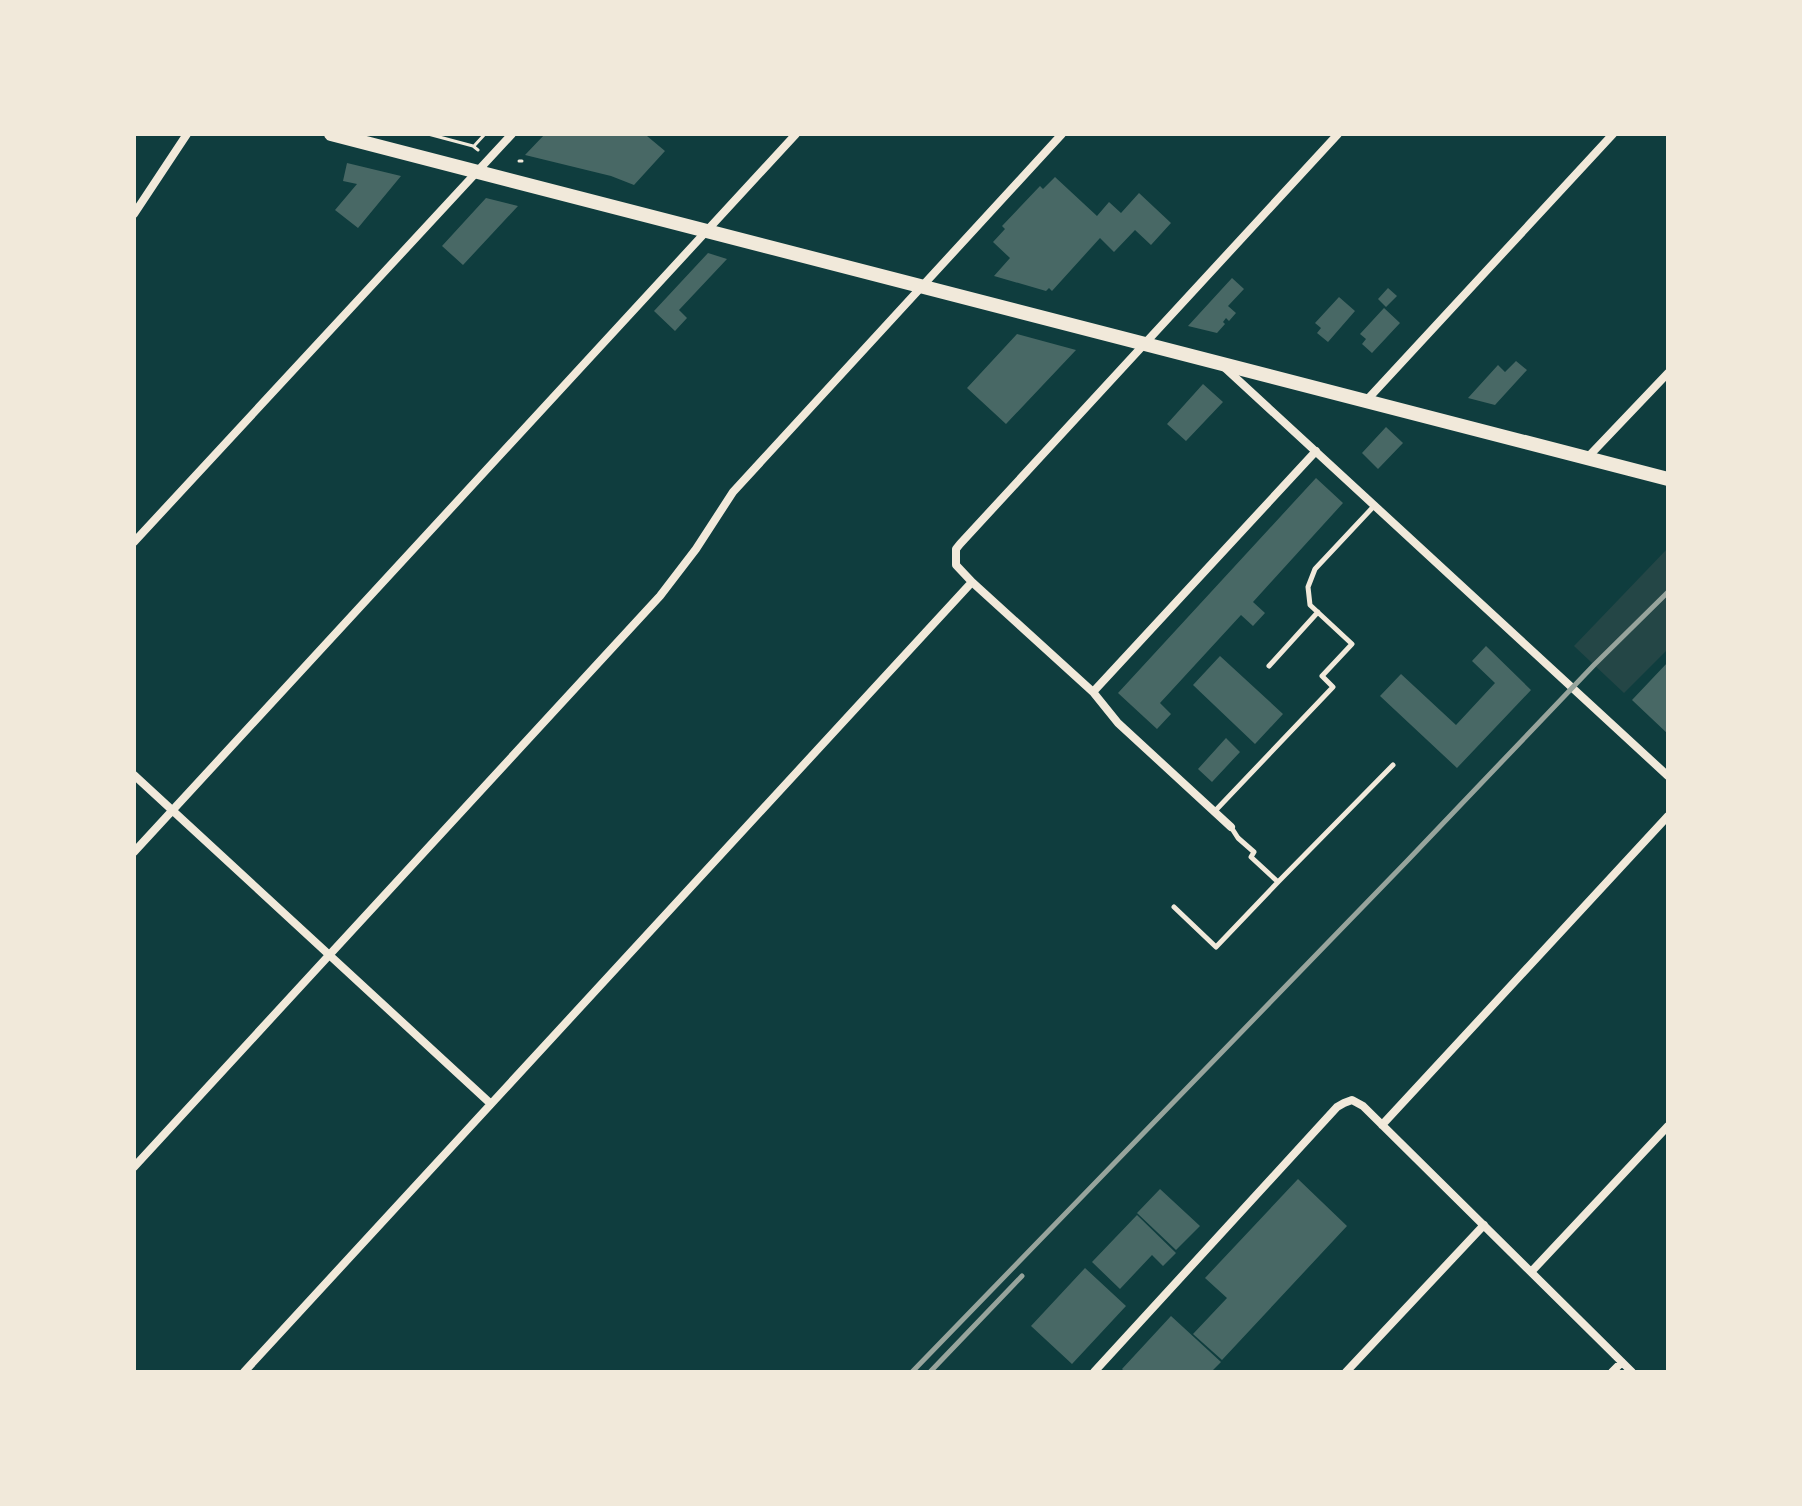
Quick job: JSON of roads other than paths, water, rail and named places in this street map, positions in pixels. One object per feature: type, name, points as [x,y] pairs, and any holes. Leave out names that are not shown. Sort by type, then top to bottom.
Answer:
[{"type":"main road","points":[[331,134],[349,136],[1223,366],[1668,479]]},
{"type":"street","points":[[134,214],[187,134]]},
{"type":"street","points":[[134,542],[512,134]]},
{"type":"street","points":[[134,852],[796,134]]},
{"type":"street","points":[[134,1167],[660,596],[696,549],[730,496],[1062,134]]},
{"type":"street","points":[[1231,827],[1118,723],[1093,692],[972,582],[956,565],[956,549],[1338,134]]},
{"type":"street","points":[[1364,402],[1613,134]]},
{"type":"street","points":[[1223,366],[1668,776]]},
{"type":"street","points":[[1586,459],[1668,373]]},
{"type":"street","points":[[1093,692],[1316,451]]},
{"type":"street","points":[[244,1372],[972,582]]},
{"type":"street","points":[[134,775],[491,1104]]},
{"type":"street","points":[[1382,1125],[1668,816]]},
{"type":"street","points":[[1094,1372],[1337,1107],[1352,1100],[1382,1125],[1632,1372]]},
{"type":"street","points":[[1531,1272],[1668,1126]]},
{"type":"street","points":[[1346,1372],[1484,1225]]},
{"type":"street","points":[[1612,1372],[1622,1362]]},
{"type":"lane","points":[[1215,812],[1333,687],[1322,676],[1352,644],[1310,605],[1308,587],[1315,569],[1375,505]]},
{"type":"lane","points":[[1269,666],[1318,612]]},
{"type":"lane","points":[[1174,907],[1216,947],[1393,765]]},
{"type":"lane","points":[[1231,827],[1254,852],[1251,857],[1278,882]]},
{"type":"railway","points":[[912,1372],[1668,592]]},
{"type":"railway","points":[[930,1372],[1022,1276]]}]
